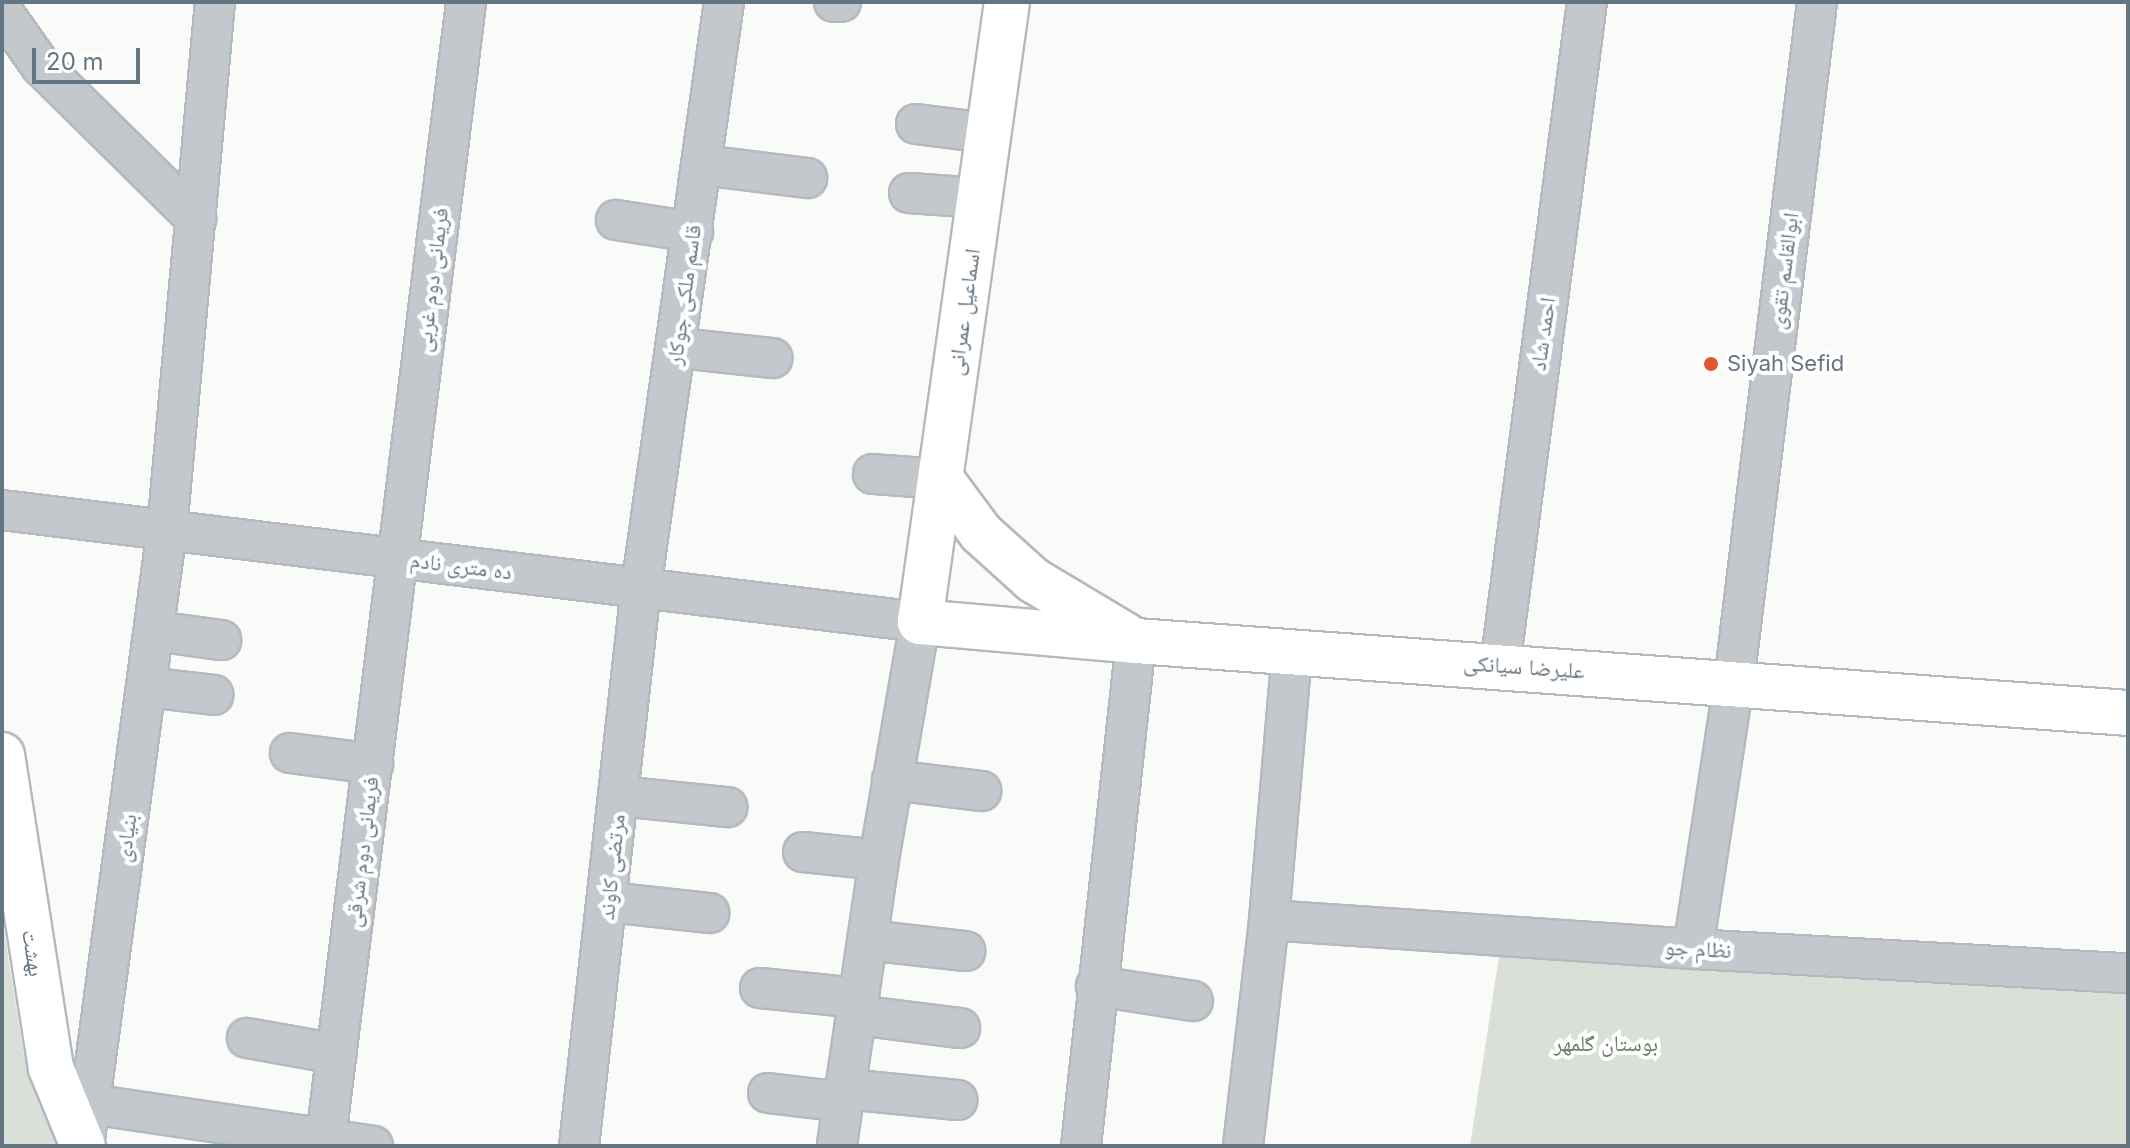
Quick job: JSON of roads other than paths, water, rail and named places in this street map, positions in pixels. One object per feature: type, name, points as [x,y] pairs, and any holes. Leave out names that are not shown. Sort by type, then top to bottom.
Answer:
[{"type":"street","name":"بنیادی","points":[[86,1132],[167,530],[215,2]]},
{"type":"street","name":"فریمانی دوم غربی","points":[[399,559],[466,2]]},
{"type":"street","name":"قاسم ملکی جوکار","points":[[641,588],[678,348],[724,2]]},
{"type":"street","points":[[834,2],[841,2]]},
{"type":"street","name":"اسماعیل عمرانی","points":[[920,622],[1007,2]]},
{"type":"street","name":"احمد شاد","points":[[1500,666],[1587,2]]},
{"type":"street","name":"ابوالقاسم تقوی","points":[[1693,949],[1734,682],[1817,2]]},
{"type":"street","points":[[2,11],[41,66],[196,219]]},
{"type":"street","points":[[916,124],[988,133]]},
{"type":"street","points":[[702,165],[807,178]]},
{"type":"street","points":[[909,193],[980,198]]},
{"type":"street","points":[[616,220],[693,232]]},
{"type":"street","points":[[678,348],[772,358]]},
{"type":"street","points":[[873,474],[941,479],[981,533],[1033,580],[1136,641],[1096,986],[1081,1146]]},
{"type":"street","name":"ده متری نادم","points":[[2,510],[920,622]]},
{"type":"street","name":"فریمانی دوم شرقی","points":[[326,1143],[399,559]]},
{"type":"street","name":"مرتضی کاوند","points":[[579,1146],[641,588]]},
{"type":"street","points":[[837,1146],[879,860],[920,622]]},
{"type":"street","name":"علیرضا سیانکی","points":[[920,622],[1136,641],[2128,713]]},
{"type":"street","points":[[155,631],[221,640]]},
{"type":"street","points":[[1243,1146],[1269,920],[1292,652]]},
{"type":"street","points":[[146,687],[214,695]]},
{"type":"street","points":[[290,753],[373,764]]},
{"type":"street","name":"بهشت","points":[[2,755],[51,1068],[86,1132]]},
{"type":"street","points":[[892,780],[981,791]]},
{"type":"street","points":[[620,796],[727,807]]},
{"type":"street","points":[[803,852],[879,860]]},
{"type":"street","points":[[608,902],[709,913]]},
{"type":"street","name":"نظام جو","points":[[1269,920],[1693,949],[2128,973]]},
{"type":"street","points":[[867,940],[965,951]]},
{"type":"street","points":[[1096,986],[1193,1001]]},
{"type":"street","points":[[760,988],[960,1028]]},
{"type":"street","points":[[247,1038],[337,1054]]},
{"type":"street","points":[[768,1093],[957,1100]]},
{"type":"street","points":[[86,1132],[373,1146]]},
{"type":"place","name":"Siyah Sefid","points":[[1711,364]]},
{"type":"park label","name":"بوستان گلمهر","points":[[1606,1044]]}]
